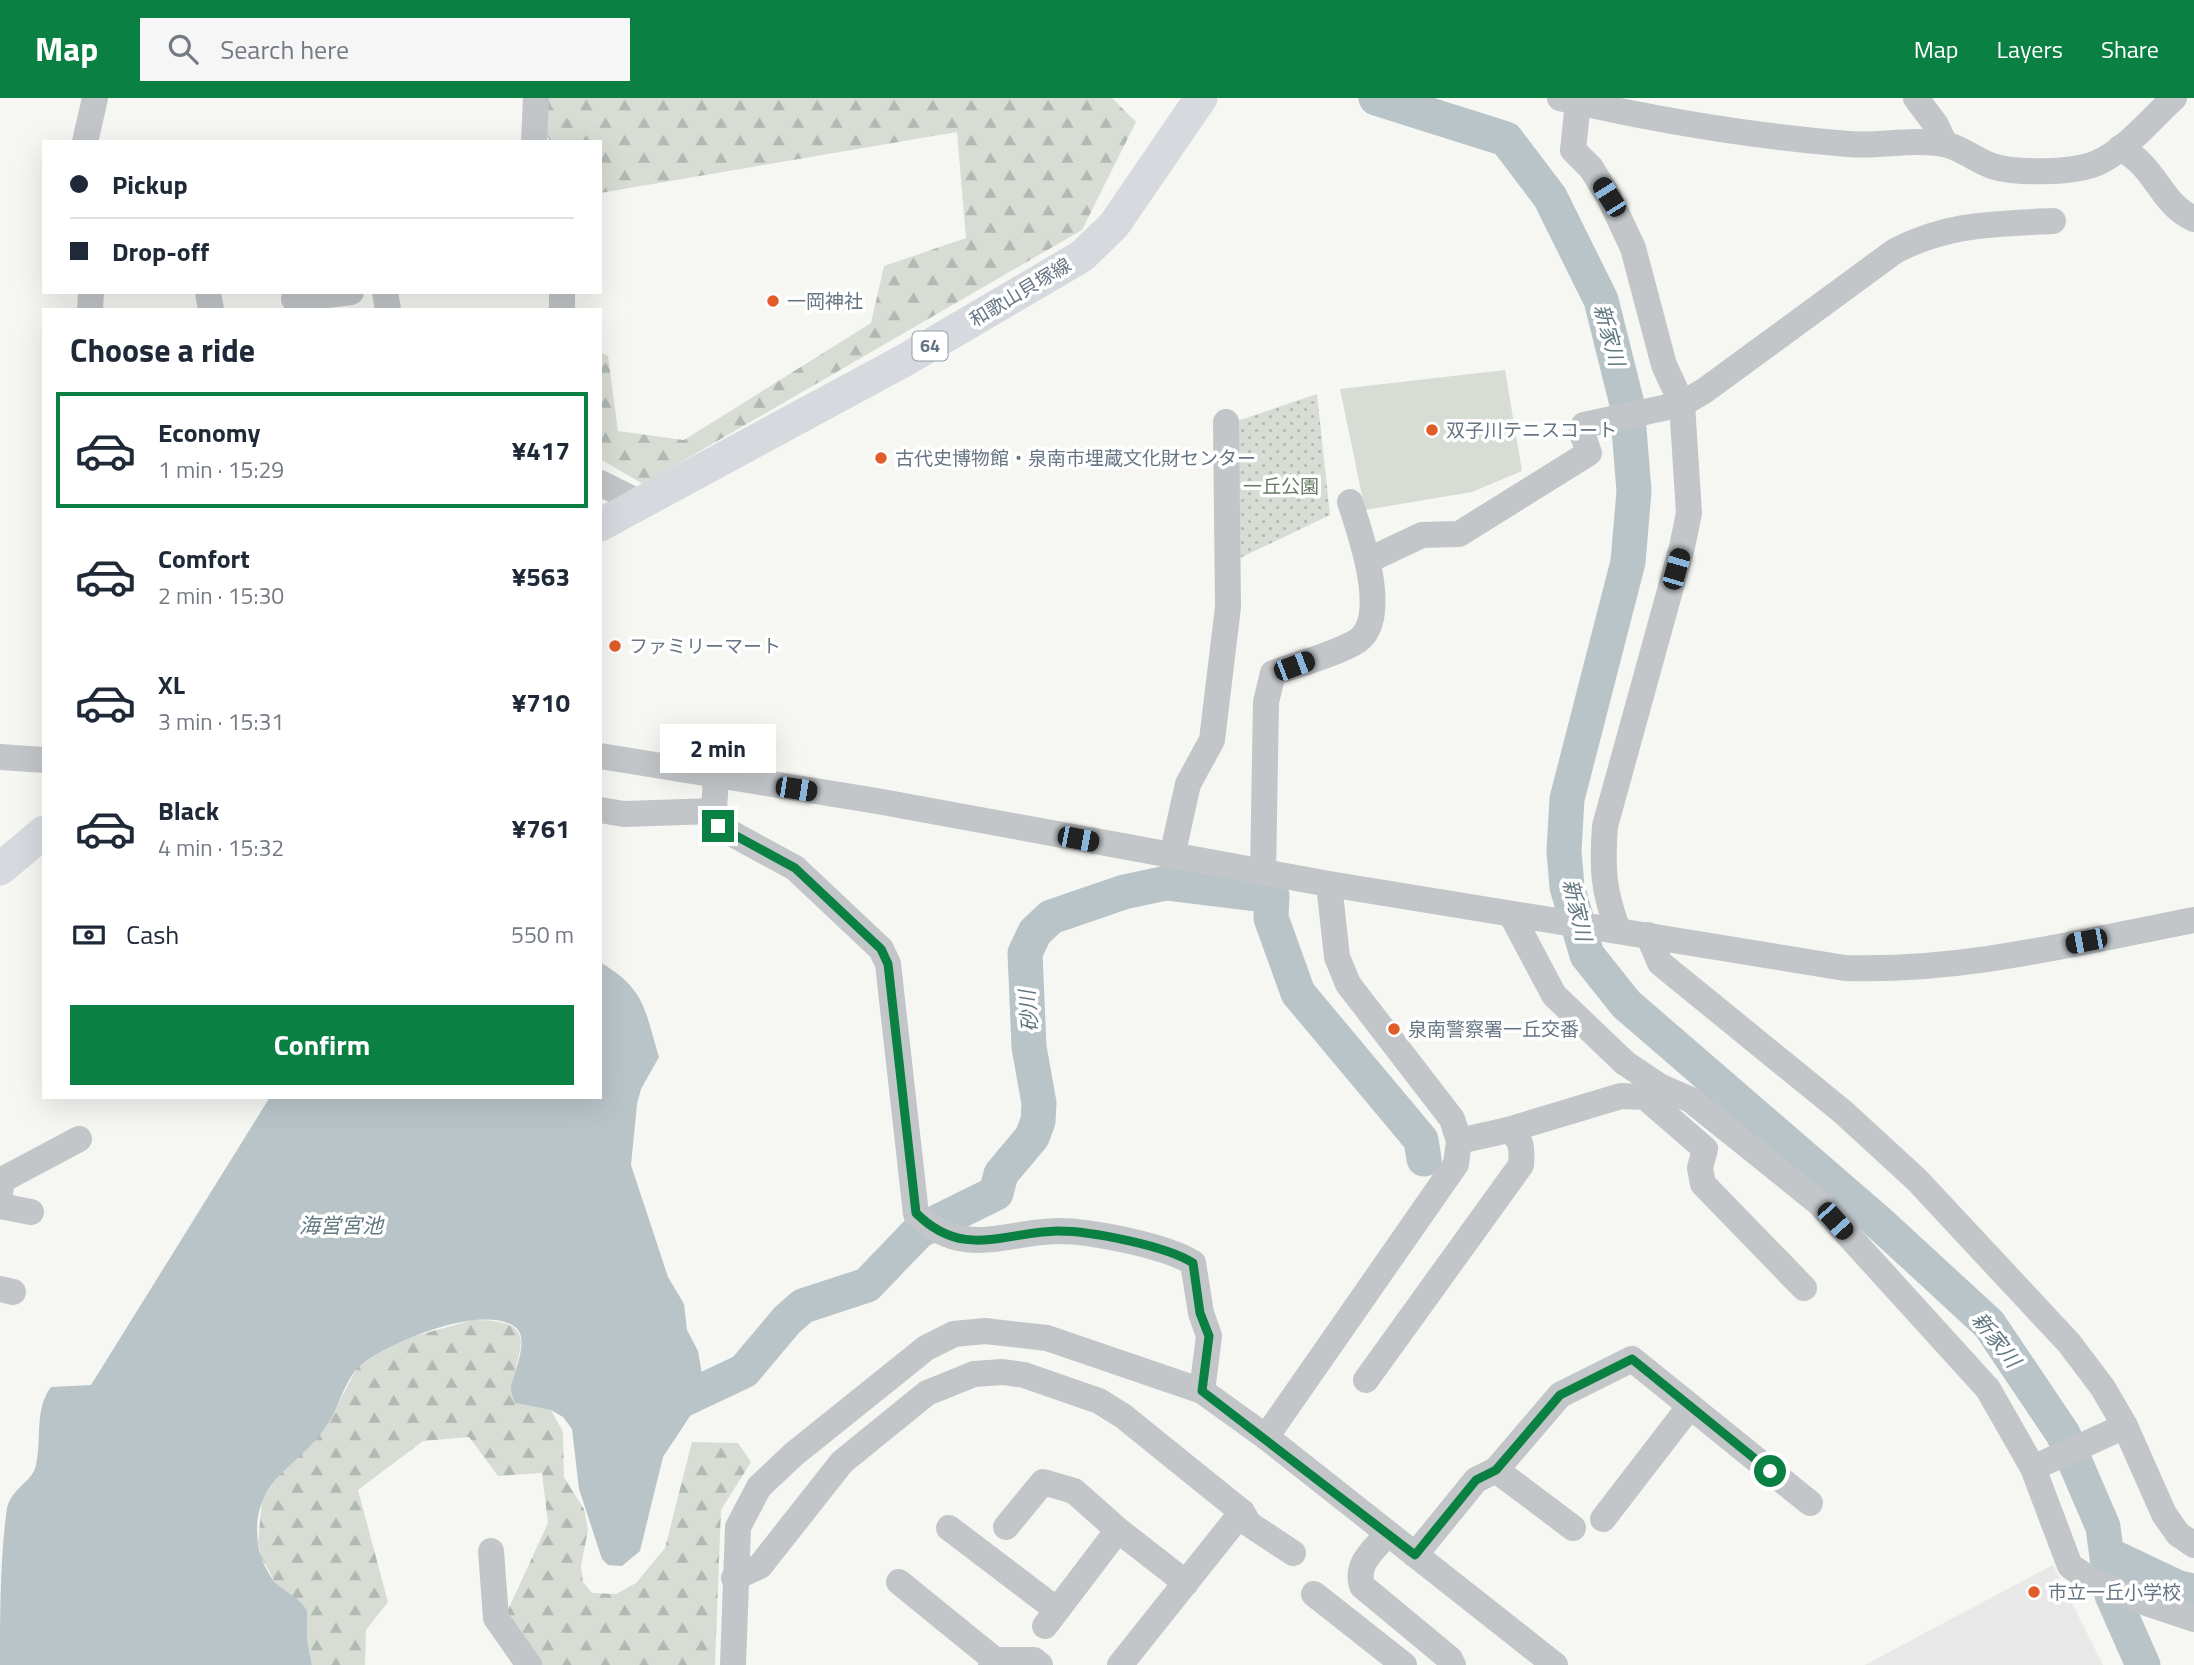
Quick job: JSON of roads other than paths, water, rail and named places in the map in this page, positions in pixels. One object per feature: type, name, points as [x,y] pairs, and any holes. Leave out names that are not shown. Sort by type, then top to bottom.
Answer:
[{"type":"main road","name":"和歌山貝塚線","points":[[602,524],[905,360],[1082,256],[1114,225],[1201,98]]},
{"type":"main road","points":[[0,869],[42,834]]},
{"type":"street","points":[[85,140],[95,98]]},
{"type":"street","points":[[534,140],[536,98]]},
{"type":"street","points":[[1916,98],[1936,125],[1945,144]]},
{"type":"street","points":[[1618,930],[1605,894],[1602,862],[1605,826],[1689,513],[1682,404],[1664,365],[1633,248],[1609,197],[1591,168],[1573,150],[1569,100],[1633,115],[1769,136],[1852,145],[1945,144],[1993,166],[2023,171],[2069,169],[2096,163],[2120,148],[2174,98]]},
{"type":"street","points":[[2120,148],[2138,157],[2169,200],[2182,213],[2194,219]]},
{"type":"street","points":[[1368,559],[1422,535],[1459,534],[1589,453],[1582,433],[1584,425],[1682,404],[1704,391],[1895,251],[1924,236],[1958,226],[2053,221]]},
{"type":"street","points":[[295,300],[337,294]]},
{"type":"street","points":[[1172,856],[1188,784],[1212,740],[1228,607],[1226,422]]},
{"type":"street","points":[[602,484],[642,504]]},
{"type":"street","points":[[1263,873],[1266,702],[1273,673],[1357,642],[1372,618],[1368,559],[1350,502]]},
{"type":"street","points":[[602,755],[716,777],[877,802],[1263,873],[1648,935],[1801,963],[1878,969],[1958,964],[2194,920]]},
{"type":"street","points":[[0,757],[42,760]]},
{"type":"street","points":[[716,777],[714,811],[718,826],[795,868],[881,949],[888,964],[916,1213],[928,1225],[959,1238],[998,1241],[1056,1231],[1083,1233],[1178,1253],[1193,1263],[1200,1313],[1209,1336],[1202,1391]]},
{"type":"street","points":[[602,810],[624,814],[714,811]]},
{"type":"street","points":[[1266,1437],[1455,1164],[1459,1141],[1451,1119],[1348,984],[1337,957],[1329,884]]},
{"type":"street","points":[[1511,914],[1554,995],[1625,1063],[1661,1087],[1691,1100],[1819,1203],[1988,1388],[2033,1468],[2070,1566],[2090,1579],[2134,1599],[2194,1619]]},
{"type":"street","points":[[1648,935],[1660,963],[1843,1112],[1917,1180],[2069,1343],[2103,1388],[2125,1426],[2164,1514],[2178,1534],[2194,1545]]},
{"type":"street","points":[[1459,1141],[1508,1130],[1621,1096],[1645,1097],[1705,1149],[1700,1168],[1703,1184],[1804,1288]]},
{"type":"street","points":[[1366,1380],[1521,1165],[1522,1145],[1508,1130]]},
{"type":"street","points":[[0,1193],[2,1180],[79,1139]]},
{"type":"street","points":[[0,1206],[31,1212]]},
{"type":"street","points":[[733,1665],[734,1578],[738,1528],[746,1507],[759,1487],[819,1433],[926,1348],[954,1334],[985,1331],[1047,1338],[1202,1391],[1266,1437],[1555,1665]]},
{"type":"street","points":[[1415,1555],[1476,1480],[1496,1470],[1560,1395],[1632,1359],[1810,1503]]},
{"type":"street","points":[[734,1578],[760,1566],[842,1462],[928,1393],[974,1374],[1003,1372],[1059,1386],[1115,1411],[1242,1512],[1249,1524],[1293,1553]]},
{"type":"street","points":[[1603,1520],[1690,1406]]},
{"type":"street","points":[[2033,1468],[2125,1426]]},
{"type":"street","points":[[819,1433],[842,1462]]},
{"type":"street","points":[[1496,1470],[1573,1528]]},
{"type":"street","points":[[1006,1527],[1043,1482],[1074,1491],[1118,1530],[1186,1583]]},
{"type":"street","points":[[1120,1665],[1242,1512]]},
{"type":"street","points":[[949,1528],[1051,1618],[1118,1530]]},
{"type":"street","points":[[1388,1533],[1362,1563],[1359,1576],[1362,1586],[1450,1659],[1453,1665]]},
{"type":"street","points":[[491,1551],[496,1618],[530,1665]]},
{"type":"street","points":[[899,1582],[993,1663],[1034,1660],[1040,1665]]},
{"type":"street","points":[[1314,1594],[1404,1665]]},
{"type":"water","name":"海営宮池","points":[[602,963],[635,991],[646,1013],[659,1057],[641,1089],[637,1104],[631,1165],[668,1277],[684,1304],[687,1330],[698,1351],[702,1374],[696,1407],[663,1457],[640,1551],[622,1566],[608,1565],[602,1559],[579,1489],[572,1429],[563,1417],[551,1410],[515,1403],[511,1388],[520,1356],[520,1332],[500,1321],[459,1322],[436,1328],[392,1346],[361,1365],[346,1385],[327,1425],[316,1440],[279,1476],[262,1504],[258,1522],[260,1554],[275,1582],[307,1610],[307,1640],[312,1665],[0,1665],[0,1606],[7,1508],[13,1495],[34,1471],[42,1405],[51,1387],[91,1385],[269,1099],[602,1099]]},
{"type":"waterway","name":"新家川","points":[[1376,98],[1506,139],[1550,197],[1601,300],[1627,404],[1634,491],[1628,562],[1567,799],[1564,851],[1567,887],[1587,955],[1626,1004],[1876,1220],[1989,1324],[2063,1434],[2103,1527],[2112,1595],[2143,1665]]},
{"type":"waterway","name":"砂川","points":[[657,1412],[744,1371],[787,1320],[803,1306],[867,1285],[919,1231],[996,1193],[1001,1174],[1032,1137],[1038,1121],[1039,1103],[1029,1047],[1025,953],[1035,932],[1051,917],[1124,892],[1166,883],[1272,896],[1271,918],[1298,993],[1421,1140],[1424,1159]]},
{"type":"waterway","name":"新家川","points":[[2109,1555],[2179,1588],[2194,1591]]},
{"type":"place","name":"一岡神社","points":[[773,301]]},
{"type":"place","name":"双子川テニスコート","points":[[1432,430]]},
{"type":"place","name":"古代史博物館・泉南市埋蔵文化財センター","points":[[881,458]]},
{"type":"place","name":"ファミリーマート","points":[[615,646]]},
{"type":"place","name":"泉南警察署一丘交番","points":[[1394,1029]]},
{"type":"place","name":"市立一丘小学校","points":[[2034,1592]]},
{"type":"park label","name":"一丘公園","points":[[1281,486]]}]
